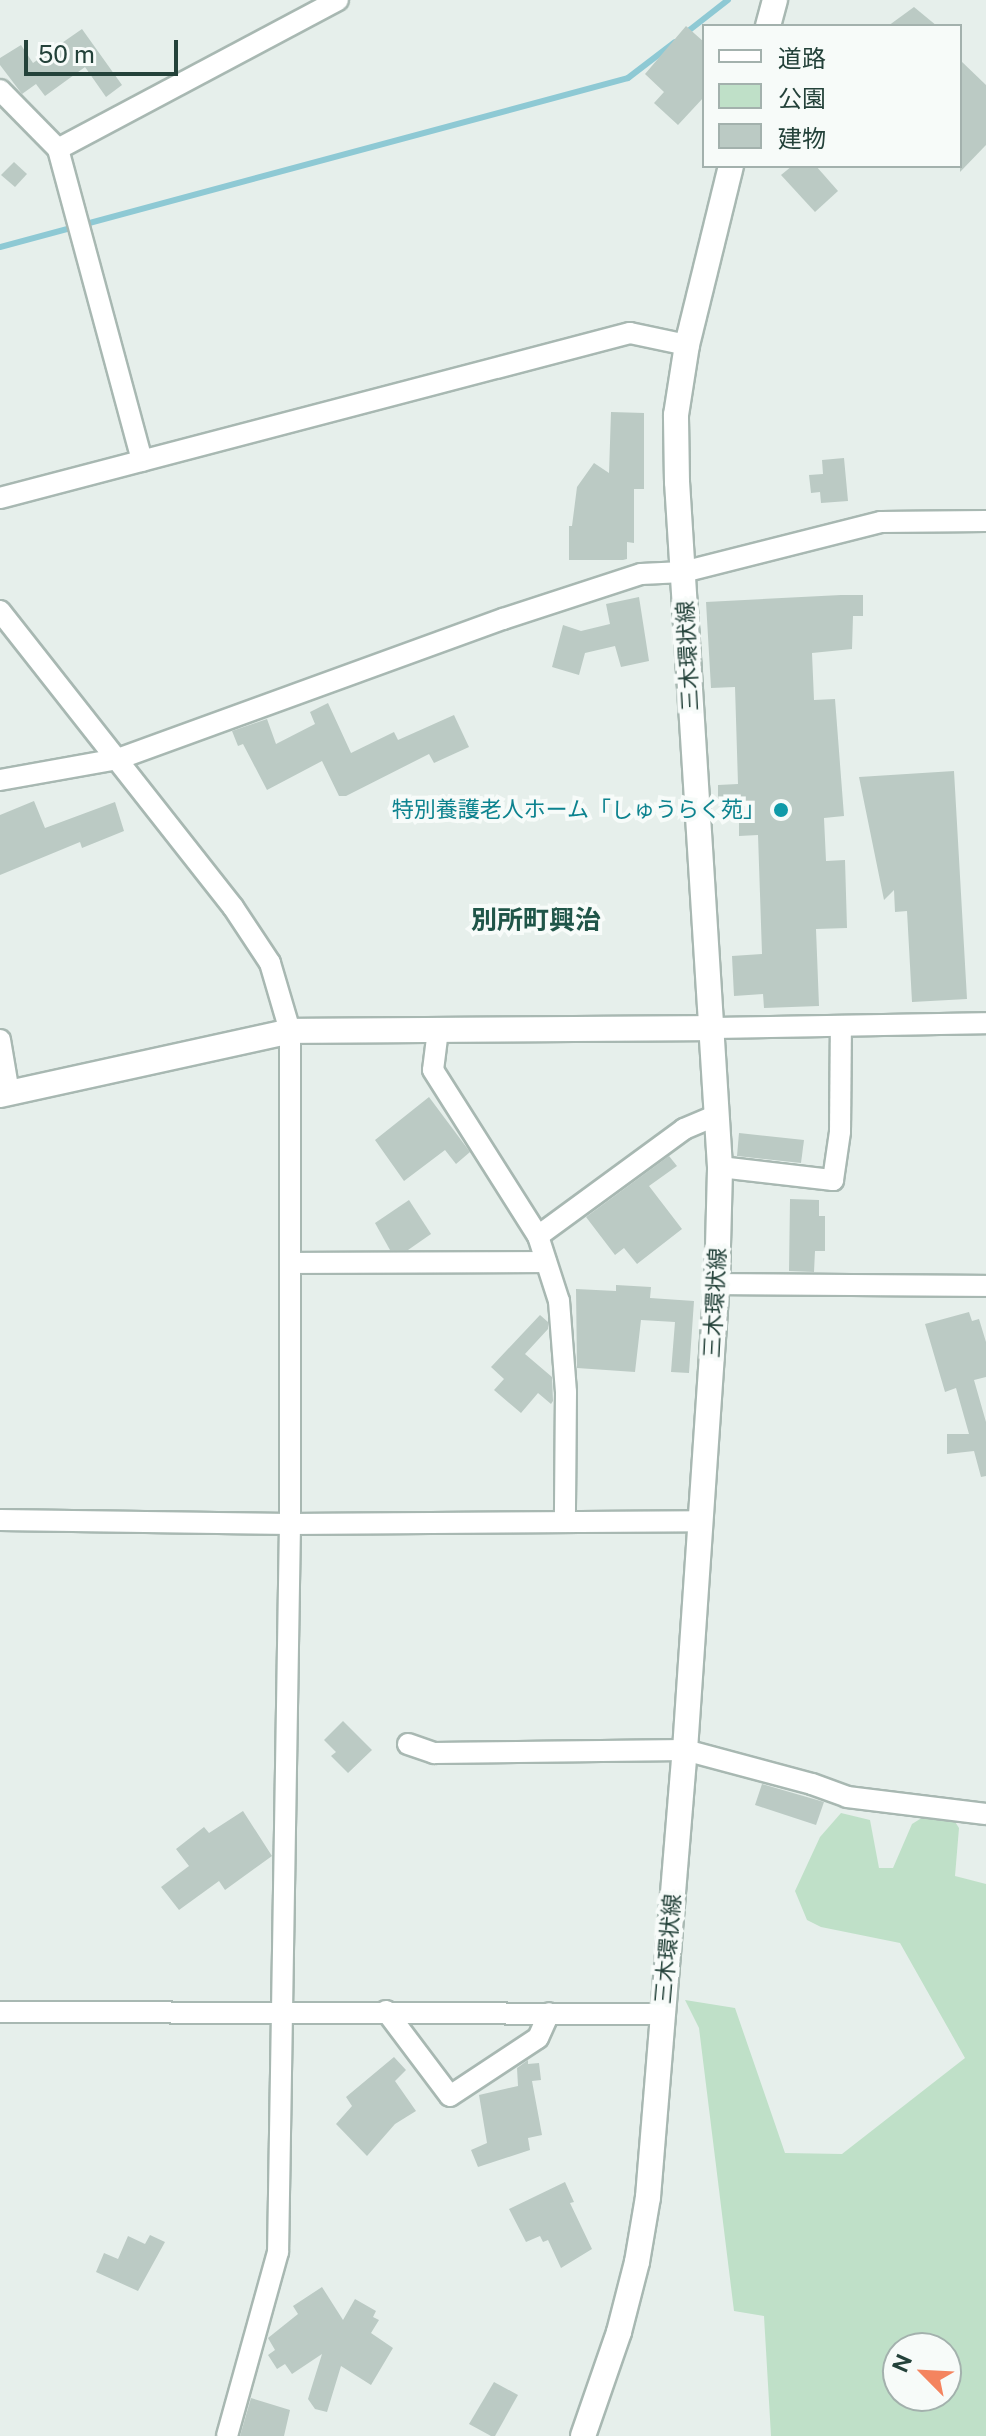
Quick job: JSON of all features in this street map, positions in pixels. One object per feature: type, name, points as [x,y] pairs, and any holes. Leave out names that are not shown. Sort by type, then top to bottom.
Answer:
[{"type":"main road","points":[[769,24],[775,0]]},
{"type":"main road","name":"三木環状線","points":[[583,2436],[619,2332],[637,2262],[656,2124],[717,1284],[720,1167],[676,415],[687,345],[731,168]]},
{"type":"main road","points":[[4,1094],[290,1031],[710,1028]]},
{"type":"street","points":[[58,149],[338,0]]},
{"type":"street","points":[[0,90],[58,149],[142,461]]},
{"type":"street","points":[[0,498],[630,333],[687,345]]},
{"type":"street","points":[[0,780],[118,759],[517,615],[641,574],[683,572],[881,522],[986,521]]},
{"type":"street","points":[[0,611],[233,907],[270,963],[290,1031],[290,1524],[285,2010],[278,2252],[227,2436]]},
{"type":"street","points":[[710,1028],[986,1023]]},
{"type":"street","points":[[720,1167],[833,1180],[840,1132],[841,1026]]},
{"type":"street","points":[[438,1030],[433,1070],[538,1236],[559,1301],[566,1392],[565,1519]]},
{"type":"street","points":[[0,1040],[4,1094]]},
{"type":"street","points":[[538,1236],[684,1129],[717,1115]]},
{"type":"street","points":[[290,1263],[546,1262]]},
{"type":"street","points":[[717,1284],[986,1286]]},
{"type":"street","points":[[0,1520],[290,1524],[565,1519],[701,1521]]},
{"type":"street","points":[[408,1744],[434,1753],[685,1750],[812,1784],[847,1797],[986,1814]]},
{"type":"street","points":[[0,2012],[285,2010],[663,2014]]},
{"type":"street","points":[[386,2011],[450,2096],[538,2038],[549,2013]]},
{"type":"green space","points":[[936,1809],[950,1814],[959,1828],[955,1876],[986,1884],[986,2436],[771,2436],[764,2316],[734,2311],[699,2028],[685,2000],[735,2008],[785,2153],[842,2154],[965,2058],[900,1943],[821,1927],[807,1920],[795,1891],[820,1837],[841,1813],[870,1820],[879,1868],[893,1868],[912,1824]]},
{"type":"building","points":[[914,7],[935,24],[891,24]]},
{"type":"building","points":[[686,26],[702,40],[702,99],[678,125],[654,103],[664,92],[645,74]]},
{"type":"building","points":[[82,29],[122,85],[106,97],[85,67],[45,96],[36,84],[22,94],[0,65],[0,58],[21,45],[33,63]]},
{"type":"building","points":[[962,62],[986,85],[986,145],[960,172]]},
{"type":"building","points":[[14,162],[27,174],[15,187],[1,175]]},
{"type":"building","points":[[790,168],[818,168],[838,191],[815,212],[781,175]]},
{"type":"building","points":[[611,412],[644,413],[644,489],[634,489],[634,543],[627,542],[627,559],[569,560],[569,526],[572,526],[577,487],[594,463],[609,473]]},
{"type":"building","points":[[844,458],[848,501],[821,503],[820,492],[811,493],[809,475],[823,474],[822,460]]},
{"type":"building","name":"特別養護老人ホーム「しゅうらく苑」","points":[[863,595],[863,616],[853,616],[852,649],[812,653],[814,700],[835,699],[844,816],[824,818],[826,861],[845,860],[847,928],[816,929],[819,1006],[764,1008],[763,994],[734,996],[732,956],[762,954],[758,835],[739,836],[739,803],[718,803],[718,785],[738,784],[735,687],[711,688],[706,602]]},
{"type":"building","points":[[639,597],[649,661],[621,667],[615,646],[585,653],[579,675],[552,667],[563,625],[581,631],[610,624],[606,604]]},
{"type":"building","points":[[328,703],[351,753],[394,732],[398,740],[454,715],[469,747],[434,763],[429,754],[346,796],[339,796],[322,761],[267,790],[243,744],[238,746],[232,731],[267,719],[276,744],[315,724],[310,712]]},
{"type":"building","points":[[954,771],[967,999],[912,1002],[907,911],[895,912],[894,890],[884,900],[859,777]]},
{"type":"building","points":[[34,801],[45,828],[115,802],[124,831],[82,848],[80,842],[0,875],[0,815]]},
{"type":"building","points":[[429,1097],[470,1152],[456,1164],[445,1150],[404,1181],[375,1140]]},
{"type":"building","points":[[739,1133],[804,1140],[801,1163],[737,1156]]},
{"type":"building","points":[[669,1156],[677,1166],[649,1186],[682,1229],[637,1264],[624,1248],[615,1255],[586,1217]]},
{"type":"building","points":[[790,1199],[819,1200],[819,1216],[825,1216],[825,1251],[815,1251],[814,1272],[789,1271]]},
{"type":"building","points":[[409,1200],[431,1234],[408,1250],[390,1250],[375,1223]]},
{"type":"building","points":[[616,1285],[651,1287],[650,1298],[694,1301],[689,1373],[671,1372],[675,1322],[641,1320],[635,1372],[577,1368],[576,1289],[616,1291]]},
{"type":"building","points":[[969,1312],[972,1321],[979,1319],[986,1342],[986,1377],[974,1380],[986,1422],[986,1476],[981,1477],[974,1451],[947,1454],[947,1434],[969,1434],[956,1388],[945,1392],[925,1324]]},
{"type":"building","points":[[540,1315],[548,1322],[548,1329],[525,1354],[552,1377],[553,1401],[551,1404],[538,1393],[521,1413],[494,1390],[504,1379],[491,1367]]},
{"type":"building","points":[[343,1721],[372,1750],[348,1773],[331,1756],[336,1752],[324,1740]]},
{"type":"building","points":[[762,1784],[824,1802],[816,1825],[755,1805]]},
{"type":"building","points":[[243,1811],[272,1856],[225,1890],[219,1881],[179,1910],[161,1887],[189,1866],[176,1849],[204,1827],[209,1833]]},
{"type":"building","points":[[394,2057],[406,2070],[395,2081],[416,2111],[395,2124],[367,2156],[336,2124],[352,2106],[346,2097]]},
{"type":"building","points":[[528,2060],[528,2064],[539,2063],[541,2080],[532,2081],[542,2135],[528,2138],[530,2150],[478,2167],[471,2150],[487,2143],[479,2095],[518,2086],[517,2068]]},
{"type":"building","points":[[565,2182],[574,2202],[570,2203],[592,2249],[561,2268],[548,2240],[543,2242],[540,2236],[526,2242],[509,2209]]},
{"type":"building","points":[[150,2235],[165,2242],[138,2291],[96,2272],[104,2253],[118,2259],[128,2236],[145,2244]]},
{"type":"building","points":[[322,2287],[343,2320],[355,2299],[376,2311],[373,2317],[379,2320],[371,2333],[393,2348],[371,2385],[341,2366],[327,2412],[315,2409],[308,2399],[322,2354],[292,2374],[285,2364],[277,2369],[268,2355],[275,2350],[268,2338],[298,2314],[293,2306]]},
{"type":"building","points":[[494,2382],[518,2395],[495,2436],[491,2436],[469,2424]]},
{"type":"building","points":[[251,2398],[290,2410],[284,2436],[240,2436]]},
{"type":"waterway","points":[[687,32],[728,0]]},
{"type":"waterway","points":[[0,247],[628,78],[675,42]]},
{"type":"place","name":"特別養護老人ホーム「しゅうらく苑」","points":[[781,810]]},
{"type":"district","name":"別所町興治","points":[[536,920]]}]
